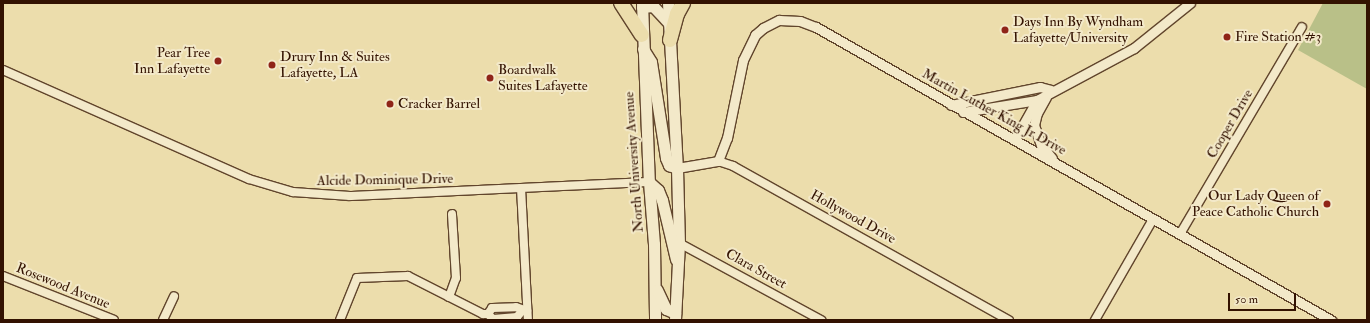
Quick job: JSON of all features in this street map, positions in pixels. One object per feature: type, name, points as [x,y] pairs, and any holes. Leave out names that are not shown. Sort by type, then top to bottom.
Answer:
[{"type":"highway","points":[[621,3],[642,41]]},
{"type":"highway","points":[[670,40],[676,14],[683,3]]},
{"type":"main road","points":[[668,3],[677,168],[679,243],[675,316]]},
{"type":"main road","name":"North University Avenue","points":[[642,5],[642,41],[649,182],[654,244],[655,320]]},
{"type":"main road","points":[[642,5],[653,6],[669,23]]},
{"type":"main road","points":[[642,41],[651,62],[667,162],[677,168]]},
{"type":"main road","points":[[649,182],[658,190],[662,200],[677,263]]},
{"type":"main road","points":[[654,279],[666,309],[675,316]]},
{"type":"street","points":[[963,112],[1037,100],[1052,90],[1085,76],[1134,48],[1190,3]]},
{"type":"street","name":"Martin Luther King Jr Drive","points":[[718,162],[726,143],[747,50],[763,28],[779,20],[800,21],[816,27],[963,112],[1015,139],[1331,320]]},
{"type":"street","name":"Cooper Drive","points":[[1180,234],[1302,27]]},
{"type":"street","name":"Alcide Dominique Drive","points":[[3,70],[249,179],[293,192],[350,196],[649,182]]},
{"type":"street","points":[[951,105],[1040,87],[1052,90]]},
{"type":"street","points":[[1052,90],[1037,113],[1034,125],[1041,146],[1056,163]]},
{"type":"street","points":[[1015,139],[1037,100]]},
{"type":"street","name":"Hollywood Drive","points":[[677,168],[718,162],[733,166],[1009,320]]},
{"type":"street","points":[[521,188],[525,311],[528,320]]},
{"type":"street","points":[[449,297],[456,278],[452,214]]},
{"type":"street","points":[[1095,320],[1153,219]]},
{"type":"street","name":"Clara Street","points":[[679,243],[820,320]]},
{"type":"street","name":"Rosewood Avenue","points":[[3,276],[114,320]]},
{"type":"street","points":[[340,320],[357,278],[408,276],[484,316],[493,319],[517,318],[525,311]]},
{"type":"street","points":[[163,320],[174,296]]},
{"type":"street","points":[[484,316],[492,308],[516,307],[525,311]]},
{"type":"street","points":[[502,308],[504,318]]},
{"type":"green space","points":[[1323,3],[1367,3],[1367,89],[1298,50]]},
{"type":"place","name":"Days Inn By Wyndham Lafayette/University","points":[[1005,30]]},
{"type":"place","name":"Fire Station #3","points":[[1227,37]]},
{"type":"place","name":"Pear Tree Inn Lafayette","points":[[218,61]]},
{"type":"place","name":"Drury Inn & Suites Lafayette, LA","points":[[272,65]]},
{"type":"place","name":"Boardwalk Suites Lafayette","points":[[490,78]]},
{"type":"place","name":"Cracker Barrel","points":[[390,104]]},
{"type":"place","name":"Our Lady Queen of Peace Catholic Church","points":[[1327,204]]}]
